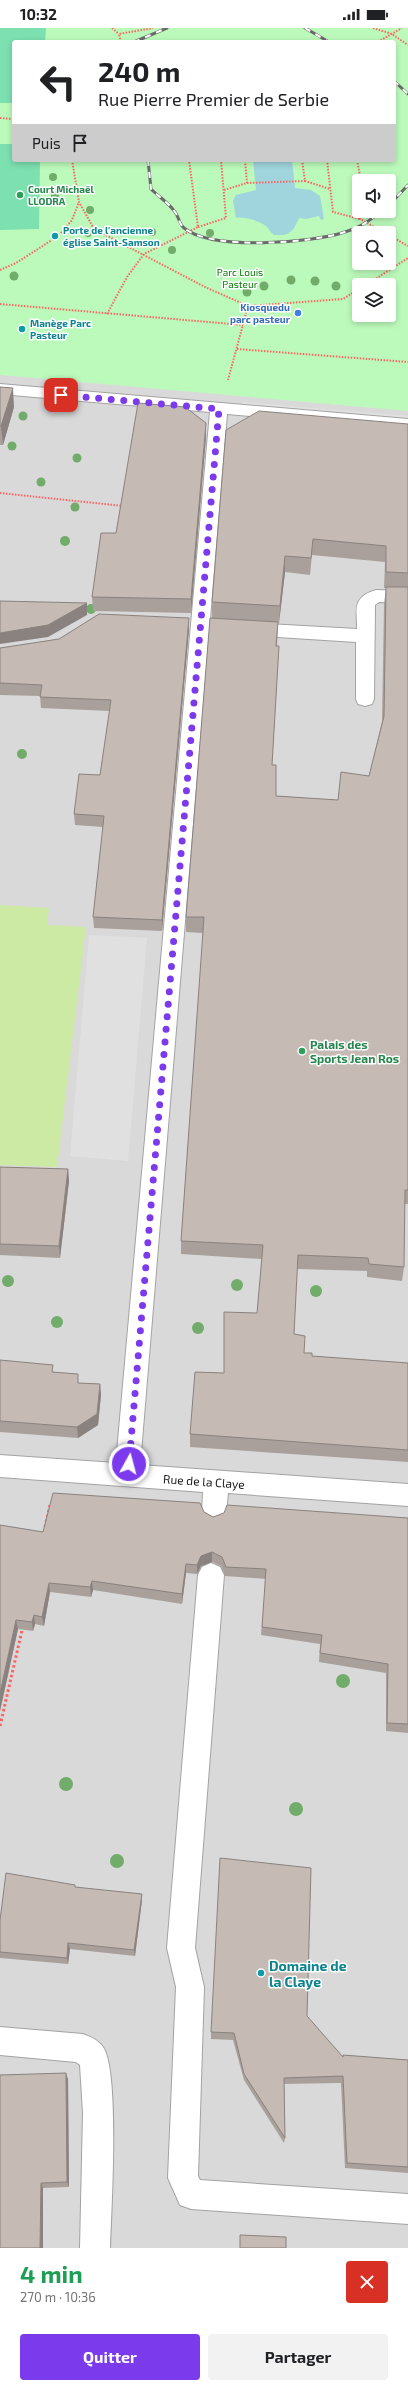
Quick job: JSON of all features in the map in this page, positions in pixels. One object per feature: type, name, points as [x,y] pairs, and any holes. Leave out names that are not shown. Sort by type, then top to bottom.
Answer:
[{"type":"street","points":[[0,389],[219,409],[408,424]]},
{"type":"street","points":[[127,1475],[207,625],[219,409]]},
{"type":"street","points":[[364,699],[364,636],[366,602],[376,596],[408,597]]},
{"type":"street","points":[[207,625],[364,636]]},
{"type":"street","name":"Rue de la Claye","points":[[0,1466],[408,1495]]},
{"type":"street","points":[[214,1513],[216,1481]]},
{"type":"street","points":[[211,1575],[181,1948],[190,1987],[183,2178],[190,2194],[408,2209]]},
{"type":"street","points":[[0,2041],[83,2048],[93,2058],[98,2112],[95,2248]]},
{"type":"path","points":[[112,28],[119,34],[120,40]]},
{"type":"path","points":[[119,34],[154,28]]},
{"type":"path","points":[[373,28],[392,34],[408,45]]},
{"type":"path","points":[[382,40],[402,28]]},
{"type":"path","points":[[0,118],[12,118]]},
{"type":"path","points":[[72,162],[79,202],[94,229],[205,287],[248,306],[343,299],[352,293]]},
{"type":"path","points":[[189,162],[198,227]]},
{"type":"path","points":[[107,314],[127,277],[144,254],[198,227],[226,218],[221,162]]},
{"type":"path","points":[[245,162],[247,183]]},
{"type":"path","points":[[302,162],[305,181]]},
{"type":"path","points":[[326,162],[333,212],[360,219],[372,226]]},
{"type":"path","points":[[357,162],[360,174]]},
{"type":"path","points":[[224,190],[247,183],[297,183],[305,181],[330,189]]},
{"type":"path","points":[[61,233],[72,220],[79,202]]},
{"type":"path","points":[[396,239],[408,246]]},
{"type":"path","points":[[0,270],[16,263],[52,240]]},
{"type":"path","points":[[377,278],[408,258]]},
{"type":"path","points":[[0,304],[243,325]]},
{"type":"path","points":[[219,409],[248,306]]},
{"type":"path","points":[[237,349],[408,362]]},
{"type":"path","points":[[0,493],[124,506]]},
{"type":"path","points":[[43,1534],[51,1499]]},
{"type":"path","points":[[0,1726],[24,1618]]},
{"type":"shaded area","points":[[0,28],[408,28],[408,2248],[0,2248]]},
{"type":"shaded area","points":[[242,402],[408,416],[408,422],[241,409]]},
{"type":"shaded area","points":[[89,935],[147,938],[128,1161],[70,1156]]},
{"type":"green space","name":"Parc Louis Pasteur","points":[[0,28],[408,28],[408,411],[0,375]]},
{"type":"green space","points":[[0,28],[46,28],[45,40],[12,40],[12,103],[0,103]]},
{"type":"green space","name":"Court Michaël LLODRA","points":[[0,144],[12,144],[12,162],[40,162],[39,229],[0,230]]},
{"type":"green space","points":[[0,905],[49,908],[47,925],[86,927],[57,1167],[0,1165]]},
{"type":"water","points":[[253,162],[292,162],[295,188],[311,190],[320,196],[324,219],[321,220],[319,216],[306,219],[299,218],[293,230],[284,235],[274,235],[263,224],[247,218],[236,218],[233,201],[236,195],[256,190]]},
{"type":"building","points":[[0,387],[13,388],[1,426],[0,426]]},
{"type":"building","points":[[138,403],[185,407],[206,423],[191,599],[92,597],[101,533],[116,533]]},
{"type":"building","points":[[259,411],[408,424],[408,573],[386,572],[386,546],[313,539],[311,558],[285,556],[280,606],[212,602],[226,430]]},
{"type":"building","points":[[386,587],[408,587],[408,1190],[405,1190],[404,1267],[369,1264],[368,1258],[298,1255],[294,1334],[305,1336],[304,1353],[312,1353],[312,1356],[408,1363],[408,1450],[190,1434],[195,1372],[224,1373],[224,1312],[257,1313],[263,1245],[181,1241],[204,917],[186,917],[210,618],[278,622],[276,646],[279,646],[272,765],[276,765],[276,796],[338,800],[341,772],[369,776],[384,716]]},
{"type":"building","points":[[0,601],[87,603],[48,625],[0,633]]},
{"type":"building","points":[[99,614],[189,618],[162,920],[93,917],[104,816],[74,814],[79,774],[100,775],[111,700],[40,697],[42,685],[0,683],[0,648],[59,639]]},
{"type":"building","points":[[0,1167],[68,1169],[59,1246],[0,1244]]},
{"type":"building","points":[[0,1360],[53,1365],[52,1372],[78,1374],[78,1383],[100,1384],[97,1414],[77,1427],[0,1421]]},
{"type":"building","points":[[53,1493],[200,1503],[204,1512],[213,1517],[224,1513],[227,1505],[408,1518],[408,1724],[387,1723],[388,1664],[320,1653],[322,1635],[262,1627],[266,1569],[226,1567],[222,1557],[212,1552],[201,1556],[197,1565],[186,1564],[182,1594],[92,1581],[90,1587],[49,1583],[42,1617],[34,1615],[32,1622],[16,1620],[0,1693],[0,1525],[43,1532]]},
{"type":"building","name":"Domaine de la Claye","points":[[220,1858],[311,1868],[307,2016],[343,2057],[343,2055],[408,2060],[408,2167],[347,2163],[343,2076],[284,2078],[285,2138],[244,2074],[234,2033],[211,2032]]},
{"type":"building","points":[[6,1873],[75,1885],[75,1887],[142,1894],[134,1950],[68,1943],[67,1958],[0,1952],[0,1920]]},
{"type":"building","points":[[66,2073],[67,2182],[41,2183],[40,2248],[0,2248],[0,2075]]},
{"type":"building","points":[[240,2235],[286,2237],[286,2248],[240,2248]]},
{"type":"railway","points":[[139,40],[167,28]]},
{"type":"railway","points":[[305,28],[326,40]]},
{"type":"railway","points":[[396,83],[408,94]]},
{"type":"railway","points":[[148,162],[151,189],[173,209],[182,226],[198,235],[216,240],[263,243],[310,239],[345,232],[360,226],[373,218]]},
{"type":"railway","points":[[396,198],[408,185]]},
{"type":"place","name":"Court Michaël LLODRA","points":[[20,195]]},
{"type":"place","name":"Porte de l'ancienne église Saint-Samson","points":[[55,236]]},
{"type":"place","name":"Kiosquedu parc pasteur","points":[[298,313]]},
{"type":"place","name":"Manège Parc Pasteur","points":[[22,329]]},
{"type":"place","name":"Palais des Sports Jean Ros","points":[[302,1051]]},
{"type":"place","name":"Domaine de la Claye","points":[[261,1973]]},
{"type":"route","points":[[61,395],[219,409],[129,1464]]}]
